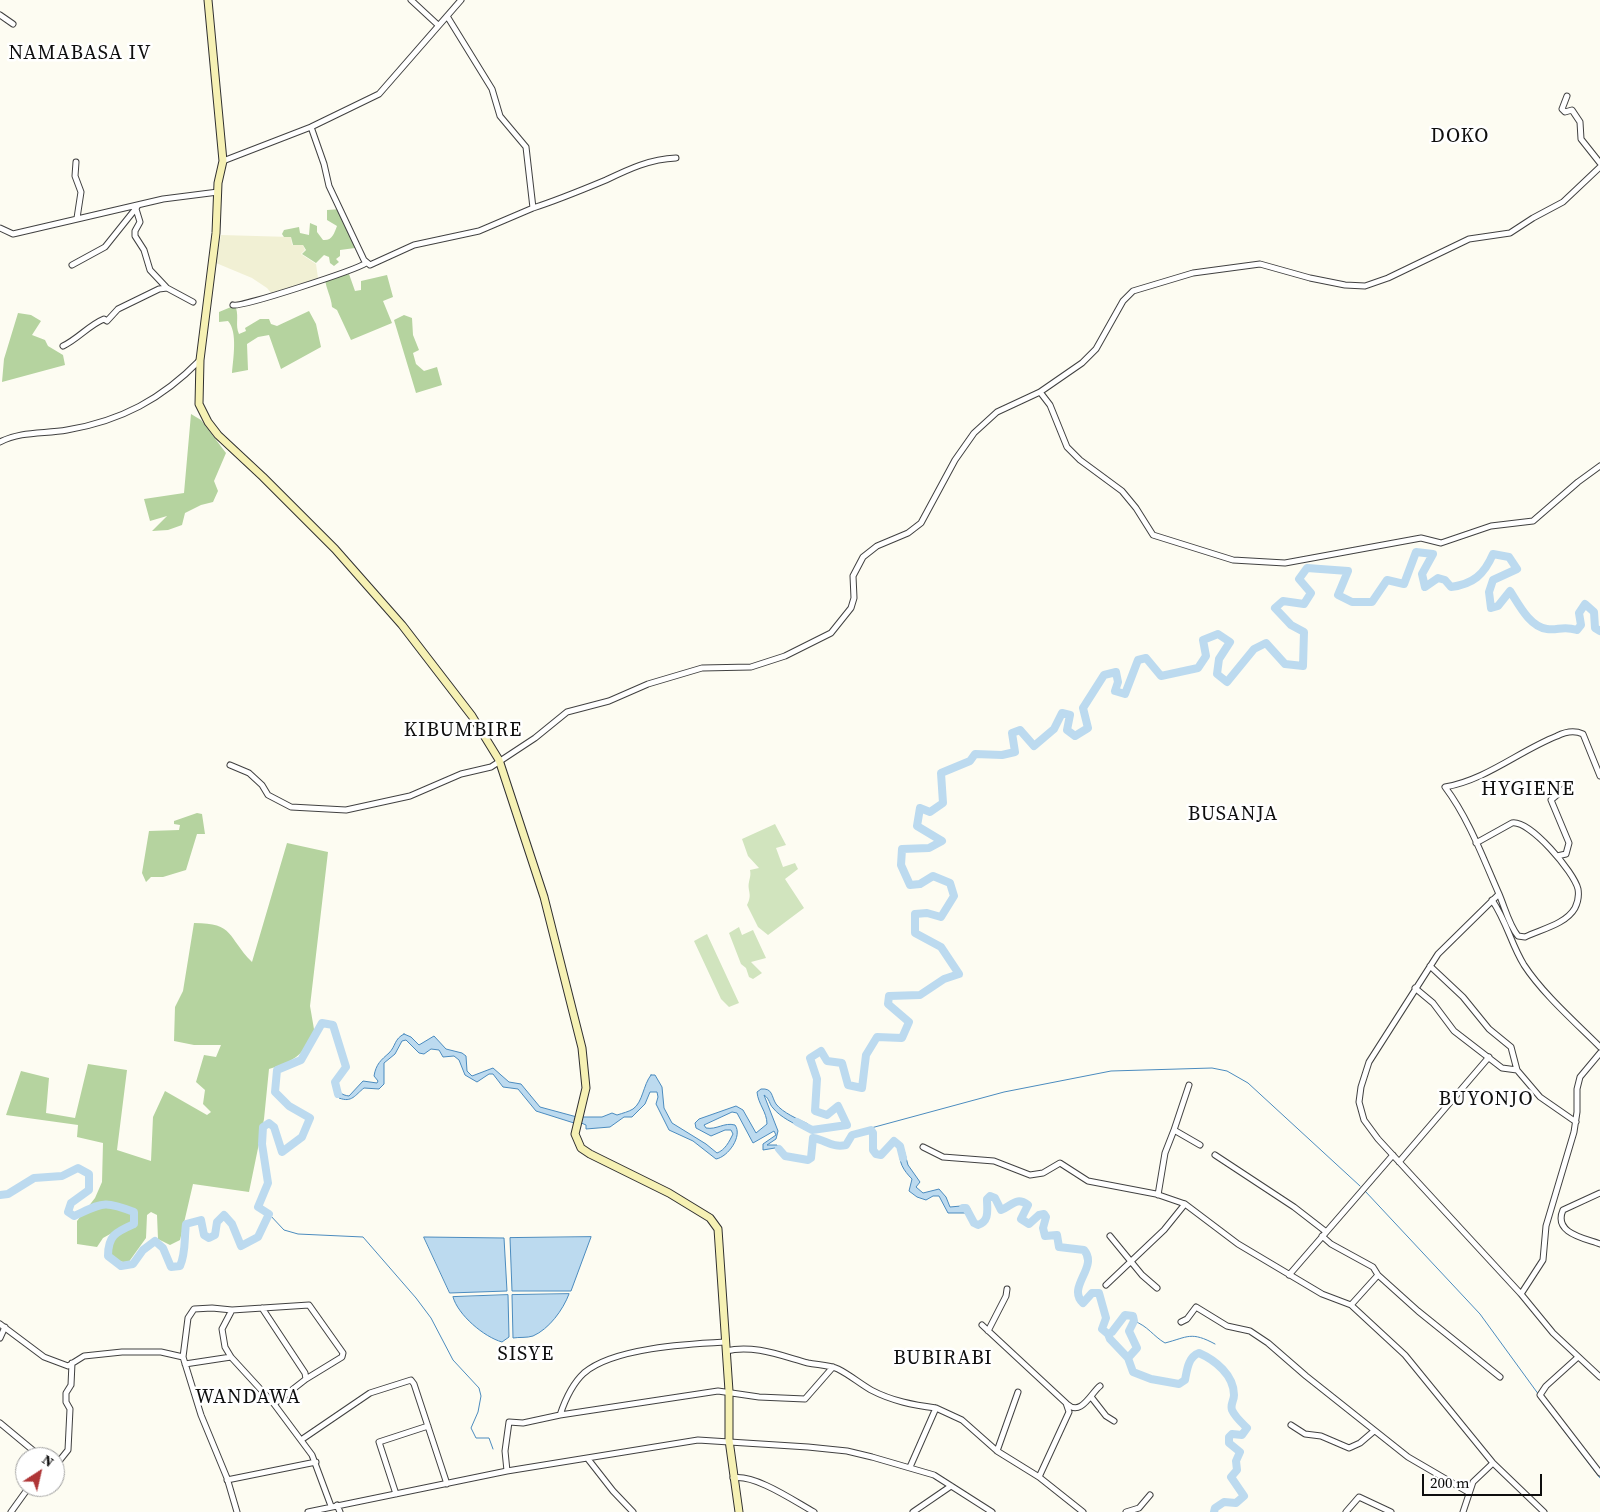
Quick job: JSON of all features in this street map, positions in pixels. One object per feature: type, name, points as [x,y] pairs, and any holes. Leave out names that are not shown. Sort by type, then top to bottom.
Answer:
[{"type":"street","points":[[208,0],[222,161],[216,233],[200,360],[200,404],[212,428],[335,549],[402,625],[472,716],[499,760],[544,898],[582,1048],[587,1081],[575,1134],[577,1142],[590,1154],[669,1194],[716,1224],[730,1391],[728,1440],[739,1512]]},
{"type":"street","points":[[411,0],[438,25]]},
{"type":"street","points":[[222,161],[311,127],[379,94],[461,0]]},
{"type":"street","points":[[0,14],[13,24]]},
{"type":"street","points":[[448,16],[492,89],[500,116],[526,147],[533,208]]},
{"type":"street","points":[[230,765],[257,779],[268,795],[278,802],[304,809],[342,810],[410,796],[461,774],[491,767],[535,738],[567,712],[609,701],[648,684],[702,668],[756,667],[825,638],[844,619],[851,608],[854,598],[853,576],[863,557],[877,546],[908,533],[921,524],[955,460],[982,424],[997,412],[1040,392],[1090,356],[1101,342],[1123,302],[1133,291],[1193,273],[1260,264],[1310,278],[1345,285],[1365,286],[1388,278],[1469,239],[1510,233],[1563,202],[1600,165],[1581,140],[1578,119],[1572,110],[1566,112],[1562,109],[1567,96]]},
{"type":"street","points":[[311,127],[324,164],[329,186],[366,263]]},
{"type":"street","points":[[233,305],[244,305],[266,296],[279,295],[323,278],[349,272],[366,263],[370,265],[377,263],[414,245],[480,231],[574,193],[618,172],[653,161],[676,158]]},
{"type":"street","points":[[76,162],[75,176],[81,192],[77,218]]},
{"type":"street","points":[[0,228],[13,234],[77,218],[218,192]]},
{"type":"street","points":[[72,264],[105,247],[137,207]]},
{"type":"street","points":[[137,207],[140,222],[134,231],[135,236],[144,250],[150,270],[166,288],[193,302]]},
{"type":"street","points":[[63,346],[75,341],[96,322],[104,319],[107,321],[126,305],[158,289],[166,288]]},
{"type":"street","points":[[0,442],[12,436],[68,430],[119,417],[157,398],[171,388],[200,360]]},
{"type":"street","points":[[1040,392],[1050,406],[1068,447],[1080,460],[1122,491],[1136,508],[1153,535],[1237,561],[1290,562],[1421,538],[1440,543],[1491,526],[1528,522],[1538,518],[1600,466]]},
{"type":"street","points":[[1476,843],[1517,822],[1526,826],[1568,868],[1578,889],[1577,903],[1566,918],[1520,937],[1514,930],[1476,843],[1466,818],[1445,787],[1483,774],[1557,736],[1573,732],[1582,734],[1600,776]]},
{"type":"street","points":[[1557,856],[1566,854],[1568,843],[1550,800],[1565,788]]},
{"type":"street","points":[[1499,894],[1445,946],[1415,988],[1369,1062],[1360,1092],[1360,1110],[1364,1121],[1399,1162],[1520,1294],[1552,1333],[1577,1358],[1600,1377]]},
{"type":"street","points":[[1492,900],[1502,914],[1518,953],[1534,979],[1600,1046]]},
{"type":"street","points":[[1430,966],[1463,997],[1489,1029],[1511,1047],[1517,1070],[1540,1097],[1576,1122]]},
{"type":"street","points":[[1415,988],[1433,1003],[1454,1031],[1502,1068],[1517,1070]]},
{"type":"street","points":[[1520,1294],[1543,1260],[1546,1226],[1576,1122],[1577,1089],[1580,1076],[1600,1053]]},
{"type":"street","points":[[1399,1162],[1489,1057]]},
{"type":"street","points":[[1158,1195],[1165,1153],[1189,1085]]},
{"type":"street","points":[[1174,1130],[1200,1145]]},
{"type":"street","points":[[923,1147],[943,1157],[994,1162],[1030,1175],[1043,1173],[1060,1163],[1088,1181],[1158,1195],[1185,1204],[1238,1244],[1322,1294],[1351,1305],[1405,1355],[1493,1463],[1544,1512]]},
{"type":"street","points":[[1216,1155],[1294,1207],[1323,1233],[1331,1244],[1373,1267],[1378,1275],[1418,1311],[1500,1377]]},
{"type":"street","points":[[1289,1274],[1393,1155]]},
{"type":"street","points":[[1600,1193],[1563,1210],[1560,1216],[1562,1227],[1568,1232],[1600,1244]]},
{"type":"street","points":[[1106,1285],[1164,1230],[1185,1204]]},
{"type":"street","points":[[1110,1236],[1130,1261],[1157,1288]]},
{"type":"street","points":[[1351,1305],[1378,1275]]},
{"type":"street","points":[[988,1330],[1006,1296],[1006,1289]]},
{"type":"street","points":[[237,1512],[227,1480],[201,1415],[183,1357],[188,1318],[194,1309],[232,1310],[308,1305],[343,1353],[342,1357],[306,1379],[274,1404]]},
{"type":"street","points":[[1181,1322],[1187,1319],[1196,1307],[1226,1326],[1250,1331],[1282,1354],[1299,1370],[1408,1457],[1468,1492]]},
{"type":"street","points":[[262,1308],[305,1374],[306,1379]]},
{"type":"street","points":[[232,1310],[224,1322],[221,1335],[231,1357],[274,1404],[301,1440],[316,1462],[334,1506],[340,1512]]},
{"type":"street","points":[[0,1338],[3,1325],[44,1357],[68,1366],[84,1356],[122,1352],[161,1352],[183,1357]]},
{"type":"street","points":[[982,1325],[1066,1403],[1075,1407],[1084,1405],[1092,1398],[1095,1390],[1100,1386]]},
{"type":"street","points":[[560,1415],[568,1393],[577,1380],[596,1364],[654,1349],[725,1342]]},
{"type":"street","points":[[726,1351],[733,1349],[766,1352],[833,1367],[870,1389],[894,1400],[905,1404],[936,1408],[962,1420],[997,1451],[1039,1477],[1083,1512]]},
{"type":"street","points":[[186,1364],[231,1357]]},
{"type":"street","points":[[1577,1358],[1546,1386],[1540,1395],[1600,1473]]},
{"type":"street","points":[[65,1454],[68,1450],[70,1409],[66,1402],[66,1393],[71,1385],[72,1364]]},
{"type":"street","points":[[507,1471],[505,1452],[509,1422],[523,1423],[560,1415],[730,1391],[759,1397],[805,1399],[833,1367]]},
{"type":"street","points":[[301,1440],[370,1393],[407,1380],[414,1384],[447,1484]]},
{"type":"street","points":[[997,1451],[1018,1392]]},
{"type":"street","points":[[1092,1398],[1106,1416],[1114,1421]]},
{"type":"street","points":[[1039,1477],[1069,1412],[1066,1403]]},
{"type":"street","points":[[910,1466],[936,1408]]},
{"type":"street","points":[[0,1423],[29,1447]]},
{"type":"street","points":[[1291,1425],[1305,1434],[1321,1436],[1349,1448],[1360,1443],[1374,1431]]},
{"type":"street","points":[[396,1494],[379,1442],[428,1426]]},
{"type":"street","points":[[308,1512],[507,1471],[698,1440],[728,1440],[847,1451],[910,1466],[934,1475],[992,1512]]},
{"type":"street","points":[[588,1458],[613,1491],[633,1512]]},
{"type":"street","points":[[227,1480],[316,1462]]},
{"type":"street","points":[[1463,1512],[1468,1492],[1475,1479],[1493,1463]]},
{"type":"street","points":[[733,1478],[740,1476],[757,1481],[814,1512]]},
{"type":"street","points":[[913,1512],[951,1486]]},
{"type":"street","points":[[1126,1512],[1140,1508],[1150,1495]]},
{"type":"street","points":[[11,1512],[22,1497]]},
{"type":"street","points":[[1346,1512],[1355,1499],[1362,1497],[1391,1512]]},
{"type":"green space","points":[[341,209],[355,240],[355,248],[340,250],[340,256],[336,259],[339,262],[334,266],[330,263],[329,257],[324,255],[316,263],[302,254],[306,250],[303,245],[293,245],[291,237],[284,237],[282,234],[284,230],[299,227],[300,233],[309,235],[310,223],[317,226],[317,232],[323,240],[329,239],[334,234],[337,226],[327,220],[327,210]]},
{"type":"green space","points":[[221,235],[291,237],[292,245],[303,245],[305,250],[301,254],[316,264],[318,278],[272,294],[267,288],[252,278],[216,263]]},
{"type":"green space","points":[[349,274],[355,291],[361,290],[361,281],[387,275],[393,297],[383,301],[392,323],[351,340],[337,310],[332,307],[325,279]]},
{"type":"green space","points":[[231,307],[236,308],[239,334],[246,331],[245,328],[260,319],[269,319],[271,324],[277,326],[309,311],[316,324],[321,347],[281,369],[269,335],[258,337],[247,344],[248,370],[232,373],[233,332],[228,321],[219,322],[219,312]]},
{"type":"green space","points":[[18,313],[31,315],[41,321],[32,335],[45,340],[48,346],[63,355],[65,365],[2,382],[4,359]]},
{"type":"green space","points":[[404,315],[412,318],[413,335],[419,350],[413,353],[416,364],[424,371],[437,367],[442,385],[416,393],[394,320]]},
{"type":"green space","points":[[191,414],[201,420],[226,453],[214,481],[218,491],[213,502],[201,505],[185,513],[182,525],[168,530],[152,531],[167,516],[150,521],[144,499],[184,493]]},
{"type":"green space","points":[[197,813],[202,814],[205,834],[197,834],[186,870],[163,877],[151,877],[146,882],[142,873],[149,831],[179,830],[180,825],[174,824],[174,821]]},
{"type":"green space","points":[[775,824],[786,845],[776,848],[783,867],[795,863],[798,869],[785,879],[804,908],[768,935],[758,927],[747,905],[750,898],[750,870],[759,868],[748,856],[742,839]]},
{"type":"green space","points":[[287,843],[328,852],[310,1006],[315,1035],[296,1057],[269,1069],[264,1119],[249,1192],[193,1184],[180,1240],[170,1245],[158,1239],[157,1215],[151,1212],[147,1215],[146,1238],[128,1263],[121,1262],[113,1257],[111,1245],[116,1235],[131,1227],[128,1224],[103,1238],[97,1247],[77,1244],[77,1221],[95,1198],[102,1182],[103,1143],[77,1137],[78,1125],[6,1115],[21,1071],[49,1078],[46,1113],[75,1118],[88,1064],[127,1070],[117,1150],[151,1161],[153,1117],[165,1091],[207,1115],[211,1112],[203,1104],[205,1090],[196,1082],[204,1055],[216,1057],[221,1045],[194,1045],[174,1041],[175,1007],[183,991],[194,923],[217,926],[224,929],[252,962]]},
{"type":"green space","points":[[739,927],[742,935],[753,930],[766,958],[751,962],[762,973],[753,979],[749,977],[746,968],[741,964],[729,933]]},
{"type":"green space","points":[[707,934],[739,1003],[729,1007],[721,999],[694,941]]},
{"type":"water","points":[[404,1034],[411,1037],[419,1045],[434,1036],[446,1049],[462,1053],[466,1056],[467,1071],[472,1076],[493,1068],[509,1082],[521,1084],[540,1107],[577,1117],[574,1123],[536,1111],[518,1089],[503,1087],[493,1074],[489,1074],[477,1082],[465,1075],[459,1060],[454,1056],[443,1057],[439,1050],[431,1049],[424,1054],[419,1053],[406,1040],[402,1041],[395,1054],[384,1063],[384,1084],[379,1089],[364,1088],[350,1099],[339,1098],[334,1085],[337,1085],[342,1094],[349,1096],[363,1081],[377,1083],[378,1081],[374,1076],[378,1065],[391,1050],[398,1038]]},
{"type":"water","points":[[651,1075],[655,1075],[662,1087],[664,1108],[672,1123],[717,1153],[728,1143],[733,1134],[731,1130],[725,1130],[711,1136],[696,1128],[695,1123],[699,1119],[736,1106],[743,1110],[756,1133],[767,1124],[757,1092],[761,1089],[770,1091],[776,1104],[791,1116],[808,1124],[804,1129],[776,1112],[764,1095],[778,1131],[776,1139],[767,1145],[777,1145],[785,1156],[775,1148],[763,1150],[763,1144],[776,1135],[774,1131],[753,1143],[737,1113],[732,1112],[704,1125],[706,1128],[714,1128],[731,1124],[735,1125],[737,1130],[736,1140],[733,1145],[725,1154],[716,1159],[693,1141],[669,1130],[656,1104],[657,1092],[650,1092],[645,1104],[632,1117],[624,1117],[610,1127],[586,1129],[586,1125],[579,1122],[581,1117],[602,1117],[612,1113],[617,1115],[633,1109],[639,1102]]},
{"type":"water","points":[[901,1150],[904,1150],[908,1165],[920,1182],[916,1187],[923,1193],[939,1189],[946,1197],[950,1207],[961,1206],[970,1208],[967,1216],[965,1213],[948,1213],[939,1196],[933,1196],[926,1200],[917,1197],[909,1191],[912,1179],[902,1166]]},
{"type":"water","points":[[424,1237],[504,1238],[507,1291],[450,1293]]},
{"type":"water","points":[[591,1237],[571,1291],[512,1291],[510,1238]]},
{"type":"water","points":[[569,1294],[559,1312],[545,1329],[533,1336],[513,1338],[512,1295]]},
{"type":"water","points":[[508,1295],[509,1337],[502,1342],[487,1335],[466,1318],[453,1297]]},
{"type":"waterway","points":[[797,1122],[812,1130],[847,1125],[838,1106],[827,1115],[815,1111],[817,1079],[810,1058],[821,1051],[827,1061],[842,1063],[848,1085],[862,1088],[866,1055],[877,1037],[902,1038],[909,1022],[888,1004],[889,996],[920,995],[944,979],[959,974],[941,947],[915,933],[915,914],[927,913],[941,917],[954,896],[950,883],[933,876],[920,884],[910,885],[901,865],[902,849],[929,848],[942,841],[917,826],[920,808],[930,812],[943,803],[941,773],[970,761],[975,754],[1002,755],[1015,752],[1012,733],[1020,730],[1034,746],[1054,729],[1062,713],[1070,715],[1067,730],[1075,736],[1088,728],[1083,708],[1104,675],[1116,672],[1118,682],[1115,691],[1125,694],[1138,660],[1146,658],[1161,676],[1198,668],[1206,656],[1203,640],[1218,634],[1230,642],[1219,659],[1217,674],[1227,682],[1254,649],[1266,643],[1285,664],[1303,666],[1304,632],[1291,625],[1275,608],[1283,601],[1304,604],[1311,593],[1299,579],[1307,568],[1348,571],[1338,595],[1352,602],[1372,602],[1387,580],[1404,584],[1416,552],[1433,554],[1422,574],[1425,587],[1438,578],[1445,580],[1451,587],[1466,584],[1482,573],[1493,554],[1509,557],[1517,569],[1493,580],[1489,592],[1491,608],[1498,606],[1510,591],[1521,609],[1535,624],[1547,629],[1568,628],[1577,630],[1581,625],[1579,613],[1585,604],[1594,612],[1595,628],[1600,631]]},
{"type":"waterway","points":[[0,1195],[8,1194],[34,1178],[62,1176],[78,1168],[89,1174],[89,1190],[71,1203],[68,1212],[74,1216],[103,1205],[116,1206],[134,1212],[134,1224],[114,1235],[108,1249],[108,1256],[121,1266],[133,1264],[143,1250],[155,1241],[163,1248],[171,1267],[180,1266],[184,1251],[186,1224],[201,1220],[204,1235],[209,1238],[215,1235],[217,1222],[224,1215],[232,1224],[241,1246],[258,1237],[269,1214],[258,1207],[268,1183],[262,1144],[263,1127],[269,1123],[274,1127],[282,1152],[302,1137],[310,1118],[289,1106],[275,1092],[277,1070],[301,1060],[322,1023],[333,1025],[346,1067],[335,1082],[338,1094]]},
{"type":"waterway","points":[[871,1130],[871,1128],[1004,1092],[1111,1071],[1212,1068],[1227,1071],[1248,1083],[1360,1186]]},
{"type":"waterway","points":[[779,1149],[785,1156],[808,1160],[811,1158],[813,1138],[841,1146],[846,1145],[852,1135],[871,1130],[873,1133],[873,1150],[876,1154],[881,1155],[894,1141],[900,1146],[903,1158]]},
{"type":"waterway","points":[[1365,1191],[1480,1314],[1539,1395]]},
{"type":"waterway","points":[[963,1208],[966,1208],[974,1223],[978,1225],[986,1218],[987,1199],[990,1196],[995,1198],[1001,1210],[1014,1203],[1024,1202],[1028,1205],[1021,1219],[1029,1224],[1039,1215],[1044,1214],[1046,1217],[1043,1228],[1045,1236],[1057,1235],[1059,1247],[1084,1250],[1088,1257],[1088,1263],[1078,1290],[1079,1297],[1083,1303],[1092,1293],[1099,1293],[1106,1318],[1102,1329],[1108,1334],[1112,1332],[1125,1315],[1133,1316],[1134,1321],[1129,1331],[1137,1348],[1128,1358],[1133,1372],[1151,1379],[1179,1384],[1185,1380],[1190,1361],[1199,1353],[1217,1364],[1227,1375],[1233,1388],[1232,1410],[1247,1428],[1242,1435],[1232,1434],[1229,1437],[1229,1443],[1240,1452],[1236,1461],[1237,1470],[1231,1477],[1244,1496],[1236,1503],[1224,1502],[1215,1508],[1214,1512]]},
{"type":"waterway","points":[[269,1214],[284,1230],[298,1234],[363,1237],[416,1298],[431,1318],[453,1360],[479,1388],[481,1396],[478,1412],[471,1428],[476,1438],[489,1438],[493,1449]]},
{"type":"waterway","points":[[1134,1321],[1165,1343],[1195,1336],[1215,1344]]},
{"type":"waterway","points":[[1108,1334],[1110,1339],[1128,1358]]},
{"type":"waterway","points":[[1555,1419],[1600,1478]]},
{"type":"district","name":"NAMABASA IV","points":[[80,54]]},
{"type":"district","name":"DOKO","points":[[1460,137]]},
{"type":"district","name":"KIBUMBIRE","points":[[463,731]]},
{"type":"district","name":"HYGIENE","points":[[1528,790]]},
{"type":"district","name":"BUSANJA","points":[[1233,815]]},
{"type":"district","name":"BUYONJO","points":[[1486,1100]]},
{"type":"district","name":"SISYE","points":[[526,1355]]},
{"type":"district","name":"BUBIRABI","points":[[943,1359]]},
{"type":"district","name":"WANDAWA","points":[[248,1398]]}]
